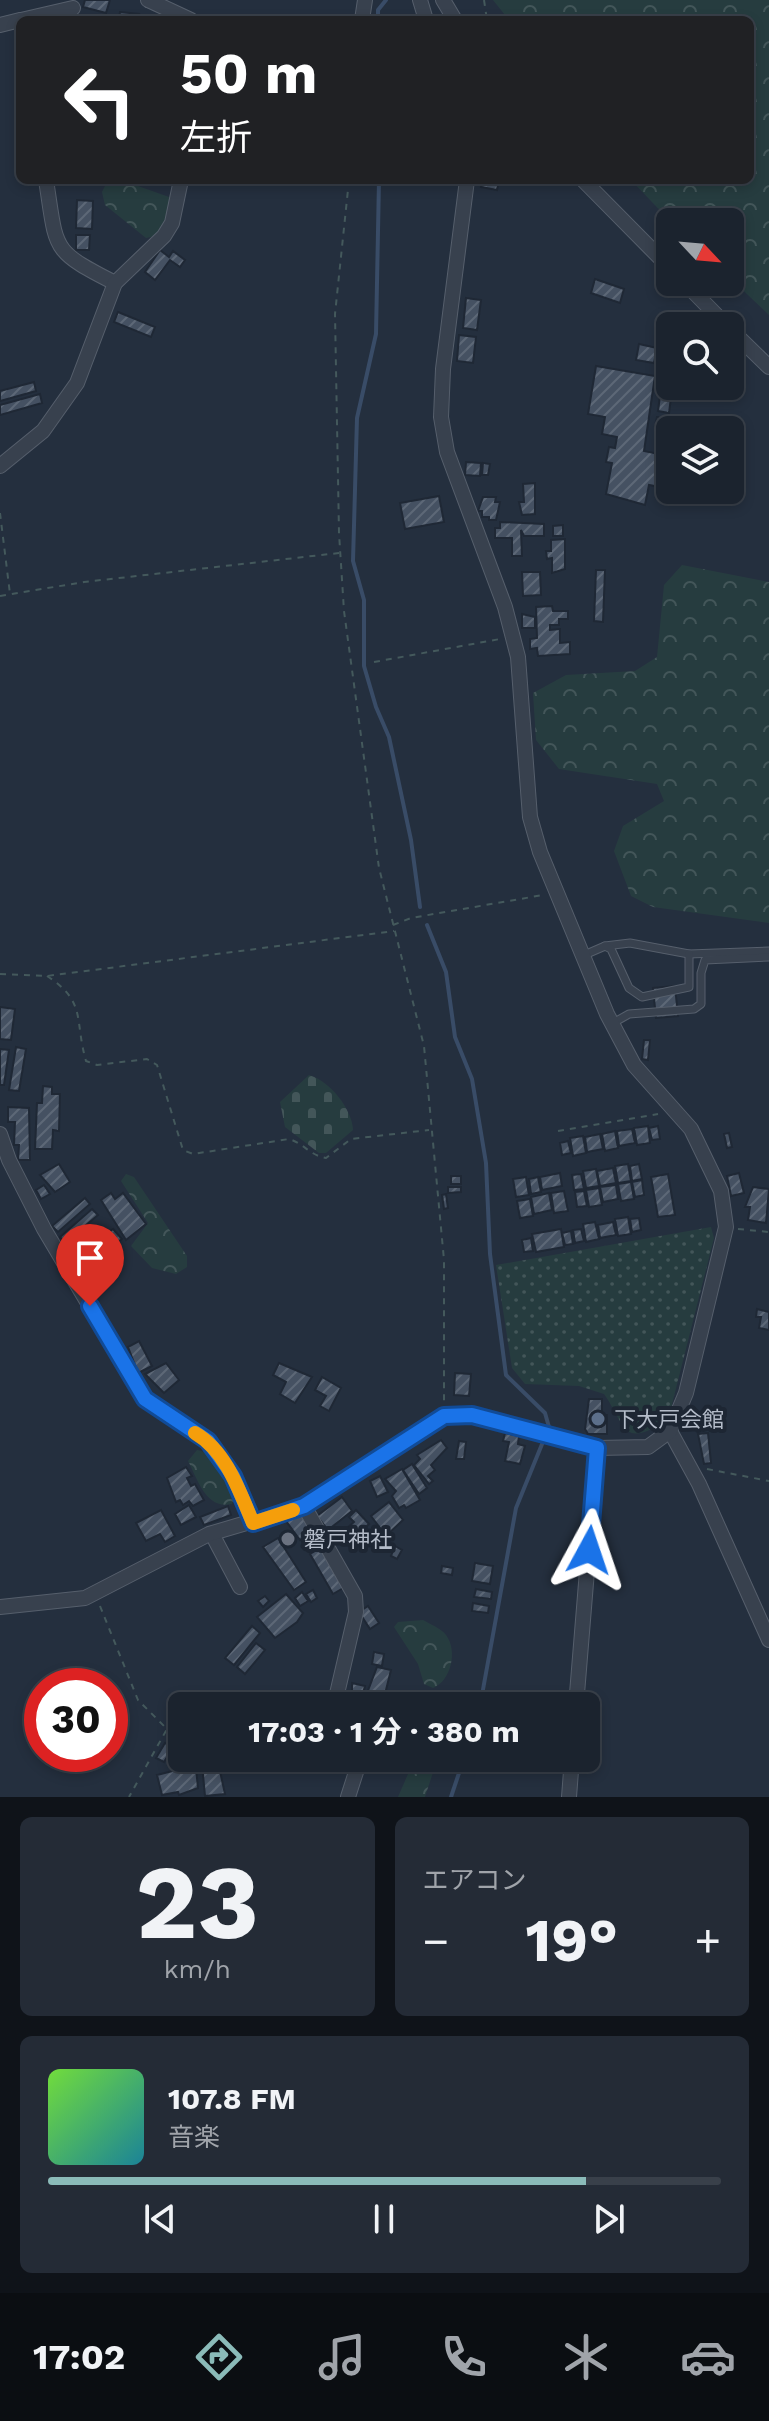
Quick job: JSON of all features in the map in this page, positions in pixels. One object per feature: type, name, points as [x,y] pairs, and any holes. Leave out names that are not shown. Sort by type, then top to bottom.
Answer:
[{"type":"street","points":[[148,0],[182,16]]},
{"type":"street","points":[[40,16],[73,9]]},
{"type":"street","points":[[47,184],[57,241],[65,256],[115,283]]},
{"type":"street","points":[[0,466],[43,431],[77,383],[115,283],[164,236],[172,223],[180,184]]},
{"type":"street","points":[[0,1607],[85,1598],[212,1534],[304,1506],[444,1416],[472,1415],[597,1448],[648,1447],[670,1431],[686,1393],[726,1227],[721,1191],[708,1159],[674,1110],[634,1065],[612,1023],[555,890],[530,817],[518,657],[447,452],[441,417],[443,369],[466,184]]},
{"type":"street","points":[[587,184],[656,254]]},
{"type":"street","points":[[697,296],[713,312]]},
{"type":"street","points":[[744,343],[769,367]]},
{"type":"street","points":[[0,1134],[9,1160],[44,1229],[145,1399],[208,1441],[233,1476],[253,1523]]},
{"type":"street","points":[[670,1431],[769,1640]]},
{"type":"street","points":[[577,1692],[597,1448]]},
{"type":"street","points":[[304,1506],[355,1596],[356,1612],[339,1692]]},
{"type":"street","points":[[212,1534],[240,1587]]},
{"type":"street","points":[[348,1797],[356,1772]]},
{"type":"street","points":[[569,1797],[571,1772]]},
{"type":"lane","points":[[582,956],[605,946],[630,943],[689,954],[769,951]]},
{"type":"lane","points":[[605,946],[611,949],[633,994],[642,997],[689,987],[689,954]]},
{"type":"lane","points":[[612,1023],[629,1014],[694,1009],[701,1004],[701,973],[705,960],[769,957]]},
{"type":"path","points":[[349,184],[335,314],[344,611],[373,828],[393,925],[424,1046],[444,1260],[444,1416]]},
{"type":"path","points":[[0,513],[10,594]]},
{"type":"path","points":[[0,596],[84,582],[341,553]]},
{"type":"path","points":[[374,662],[513,637]]},
{"type":"path","points":[[393,925],[411,918],[543,896],[555,890]]},
{"type":"path","points":[[0,974],[47,976],[395,930]]},
{"type":"path","points":[[47,976],[66,989],[76,1001],[86,1061],[97,1065],[147,1059],[157,1065],[183,1150],[193,1154],[289,1139],[299,1142],[317,1157],[326,1158],[351,1139],[431,1130]]},
{"type":"path","points":[[558,1131],[674,1110]]},
{"type":"path","points":[[726,1227],[769,1232]]},
{"type":"path","points":[[688,1465],[769,1481]]},
{"type":"path","points":[[96,1594],[138,1700],[167,1729],[129,1797]]},
{"type":"green space","points":[[493,0],[769,0],[769,315],[744,291],[744,208],[658,208],[635,184],[754,184],[754,16],[506,16]]},
{"type":"green space","points":[[106,184],[132,184],[169,197],[169,220],[160,235],[146,238],[105,205],[102,192]]},
{"type":"green space","points":[[682,565],[769,582],[769,923],[653,907],[631,896],[614,851],[623,826],[664,801],[657,784],[559,769],[536,740],[533,693],[566,675],[635,671],[657,657],[664,585]]},
{"type":"green space","points":[[309,1075],[332,1090],[352,1122],[353,1130],[326,1153],[319,1153],[285,1127],[280,1102]]},
{"type":"green space","points":[[126,1174],[134,1177],[187,1256],[187,1267],[176,1274],[152,1268],[131,1246],[148,1223],[121,1181]]},
{"type":"green space","points":[[711,1227],[714,1238],[668,1420],[653,1429],[633,1433],[622,1424],[604,1394],[579,1386],[525,1384],[512,1368],[496,1265]]},
{"type":"green space","points":[[197,1450],[210,1456],[221,1469],[234,1498],[232,1504],[223,1505],[209,1498],[199,1485],[188,1461]]},
{"type":"green space","points":[[423,1620],[444,1633],[452,1649],[448,1672],[433,1688],[424,1684],[418,1664],[394,1627],[398,1622]]},
{"type":"green space","points":[[409,1772],[433,1772],[425,1797],[398,1797]]},
{"type":"building","points":[[85,0],[110,0],[106,13],[83,7]]},
{"type":"building","points":[[120,12],[139,14],[139,16],[120,16]]},
{"type":"building","points":[[482,184],[498,184],[497,190],[481,187]]},
{"type":"building","points":[[77,200],[93,201],[92,229],[76,228]]},
{"type":"building","points":[[76,235],[90,235],[89,250],[76,250]]},
{"type":"building","points":[[160,250],[169,257],[173,251],[185,260],[180,267],[170,260],[155,280],[145,272]]},
{"type":"building","points":[[595,279],[624,289],[620,303],[591,293]]},
{"type":"building","points":[[466,298],[481,300],[477,330],[463,328]]},
{"type":"building","points":[[118,312],[155,327],[151,337],[114,322]]},
{"type":"building","points":[[459,335],[476,337],[473,363],[457,361]]},
{"type":"building","points":[[639,344],[656,348],[654,363],[636,360]]},
{"type":"building","points":[[596,366],[655,376],[644,451],[656,453],[656,486],[649,485],[645,505],[606,494],[612,463],[606,462],[609,447],[615,448],[617,437],[602,434],[605,417],[588,414]]},
{"type":"building","points":[[34,382],[36,391],[0,401],[0,391]]},
{"type":"building","points":[[40,394],[42,403],[0,415],[0,405]]},
{"type":"building","points":[[659,400],[671,400],[669,413],[658,411]]},
{"type":"building","points":[[466,462],[481,463],[480,476],[465,475]]},
{"type":"building","points":[[483,463],[490,464],[488,475],[482,475]]},
{"type":"building","points":[[535,483],[535,514],[522,515],[519,502],[524,502],[523,484]]},
{"type":"building","points":[[439,496],[444,522],[405,529],[400,503]]},
{"type":"building","points":[[483,497],[496,497],[495,502],[500,502],[496,520],[482,517],[482,511],[478,511]]},
{"type":"building","points":[[500,522],[544,524],[544,536],[524,536],[521,530],[522,556],[512,556],[512,538],[495,538],[495,528],[500,528]]},
{"type":"building","points":[[563,525],[563,536],[553,536],[553,526]]},
{"type":"building","points":[[565,539],[565,569],[552,573],[552,558],[547,559],[546,551],[551,551],[551,540]]},
{"type":"building","points":[[596,570],[605,570],[603,622],[594,621]]},
{"type":"building","points":[[522,572],[540,572],[541,595],[523,596]]},
{"type":"building","points":[[552,606],[553,611],[568,611],[568,619],[559,619],[559,625],[550,625],[550,630],[560,629],[560,643],[570,642],[570,654],[538,656],[537,648],[530,649],[530,639],[537,638],[536,607]]},
{"type":"building","points":[[522,614],[535,617],[535,628],[522,628]]},
{"type":"building","points":[[675,986],[678,1016],[656,1018],[653,988]]},
{"type":"building","points":[[0,1007],[15,1009],[11,1040],[0,1039]]},
{"type":"building","points":[[644,1040],[650,1040],[648,1060],[642,1059]]},
{"type":"building","points":[[16,1047],[26,1049],[19,1091],[9,1090]]},
{"type":"building","points":[[0,1049],[9,1050],[4,1085],[0,1085]]},
{"type":"building","points":[[43,1086],[52,1087],[52,1094],[60,1094],[59,1131],[53,1130],[52,1149],[35,1149],[37,1103],[42,1103]]},
{"type":"building","points":[[8,1107],[29,1108],[30,1160],[18,1160],[19,1145],[14,1145],[15,1122],[8,1122]]},
{"type":"building","points":[[648,1126],[650,1143],[637,1145],[634,1128]]},
{"type":"building","points":[[658,1126],[660,1139],[652,1140],[649,1128]]},
{"type":"building","points":[[632,1129],[635,1143],[619,1146],[617,1131]]},
{"type":"building","points":[[615,1131],[618,1148],[605,1151],[602,1134]]},
{"type":"building","points":[[729,1133],[732,1147],[727,1148],[724,1134]]},
{"type":"building","points":[[600,1134],[603,1149],[587,1152],[585,1137]]},
{"type":"building","points":[[583,1136],[586,1153],[573,1156],[570,1138]]},
{"type":"building","points":[[568,1141],[571,1153],[562,1155],[560,1143]]},
{"type":"building","points":[[59,1164],[70,1182],[55,1192],[40,1175]]},
{"type":"building","points":[[628,1164],[631,1181],[618,1183],[615,1166]]},
{"type":"building","points":[[639,1164],[642,1179],[632,1181],[630,1166]]},
{"type":"building","points":[[613,1168],[616,1183],[600,1186],[597,1171]]},
{"type":"building","points":[[596,1169],[599,1186],[586,1188],[583,1171]]},
{"type":"building","points":[[560,1173],[562,1186],[542,1190],[540,1177]]},
{"type":"building","points":[[739,1173],[744,1193],[731,1196],[727,1176]]},
{"type":"building","points":[[581,1174],[584,1189],[574,1190],[572,1175]]},
{"type":"building","points":[[668,1174],[675,1215],[658,1217],[651,1177]]},
{"type":"building","points":[[451,1176],[461,1176],[461,1184],[451,1184]]},
{"type":"building","points":[[526,1177],[529,1195],[516,1197],[513,1179]]},
{"type":"building","points":[[538,1177],[541,1192],[531,1194],[529,1179]]},
{"type":"building","points":[[642,1180],[644,1195],[635,1197],[632,1182]]},
{"type":"building","points":[[631,1182],[634,1199],[621,1201],[618,1184]]},
{"type":"building","points":[[44,1185],[50,1194],[41,1199],[36,1190]]},
{"type":"building","points":[[616,1185],[618,1199],[603,1202],[600,1187]]},
{"type":"building","points":[[448,1187],[461,1187],[461,1192],[448,1193]]},
{"type":"building","points":[[753,1187],[769,1189],[766,1223],[748,1220],[750,1207],[745,1207]]},
{"type":"building","points":[[599,1188],[602,1205],[589,1207],[586,1190]]},
{"type":"building","points":[[564,1191],[568,1211],[554,1213],[551,1193]]},
{"type":"building","points":[[584,1191],[587,1206],[577,1207],[575,1192]]},
{"type":"building","points":[[111,1193],[115,1199],[123,1193],[146,1224],[126,1240],[101,1200]]},
{"type":"building","points":[[549,1193],[552,1210],[534,1214],[531,1197]]},
{"type":"building","points":[[446,1194],[448,1208],[444,1209],[442,1195]]},
{"type":"building","points":[[85,1198],[90,1204],[58,1232],[52,1226]]},
{"type":"building","points":[[530,1199],[533,1216],[520,1218],[517,1201]]},
{"type":"building","points":[[92,1209],[98,1215],[65,1243],[60,1237]]},
{"type":"building","points":[[628,1217],[631,1234],[618,1236],[615,1219]]},
{"type":"building","points":[[639,1218],[641,1230],[632,1232],[630,1219]]},
{"type":"building","points":[[595,1222],[599,1239],[586,1242],[583,1224]]},
{"type":"building","points":[[613,1222],[616,1235],[600,1238],[598,1225]]},
{"type":"building","points":[[113,1229],[122,1239],[82,1273],[74,1264],[87,1252],[85,1250]]},
{"type":"building","points":[[561,1229],[564,1247],[536,1252],[532,1234]]},
{"type":"building","points":[[581,1229],[584,1241],[575,1243],[573,1230]]},
{"type":"building","points":[[571,1231],[573,1244],[565,1245],[562,1233]]},
{"type":"building","points":[[531,1238],[533,1251],[524,1252],[522,1240]]},
{"type":"building","points":[[757,1309],[769,1312],[769,1330],[759,1328],[761,1317],[756,1317]]},
{"type":"building","points":[[139,1341],[152,1366],[138,1373],[128,1347]]},
{"type":"building","points":[[166,1363],[179,1380],[164,1393],[145,1374]]},
{"type":"building","points":[[279,1363],[312,1377],[295,1403],[280,1394],[286,1382],[273,1375]]},
{"type":"building","points":[[455,1373],[471,1374],[469,1396],[454,1395]]},
{"type":"building","points":[[322,1377],[341,1388],[329,1411],[320,1406],[326,1396],[315,1390]]},
{"type":"building","name":"下大戸会館","points":[[589,1399],[602,1399],[602,1415],[607,1415],[607,1434],[588,1434],[585,1429]]},
{"type":"building","points":[[505,1433],[519,1436],[518,1444],[525,1446],[520,1464],[505,1461],[509,1442],[503,1441]]},
{"type":"building","points":[[708,1433],[711,1463],[704,1464],[698,1434]]},
{"type":"building","points":[[441,1440],[447,1448],[431,1465],[435,1470],[428,1476],[433,1481],[429,1484],[414,1465],[420,1459],[417,1455]]},
{"type":"building","points":[[459,1441],[466,1442],[464,1459],[456,1459]]},
{"type":"building","points":[[412,1464],[427,1488],[419,1494],[403,1470]]},
{"type":"building","points":[[186,1467],[192,1476],[187,1478],[191,1486],[195,1484],[204,1500],[193,1506],[189,1501],[183,1505],[180,1500],[176,1502],[167,1478]]},
{"type":"building","points":[[402,1469],[420,1500],[406,1508],[404,1505],[399,1508],[392,1496],[396,1491],[385,1479]]},
{"type":"building","points":[[380,1476],[388,1492],[377,1497],[370,1481]]},
{"type":"building","points":[[342,1497],[352,1511],[328,1530],[317,1516]]},
{"type":"building","points":[[389,1502],[403,1520],[386,1536],[371,1516]]},
{"type":"building","points":[[189,1505],[196,1517],[181,1525],[175,1514]]},
{"type":"building","points":[[228,1506],[231,1515],[204,1525],[200,1517]]},
{"type":"building","points":[[161,1510],[175,1536],[165,1542],[160,1534],[146,1541],[136,1523]]},
{"type":"building","points":[[356,1510],[369,1524],[355,1537],[347,1528],[354,1522],[349,1517]]},
{"type":"building","points":[[302,1512],[313,1533],[300,1540],[286,1521]]},
{"type":"building","name":"磐戸神社","points":[[288,1533],[294,1539],[288,1545],[282,1539]]},
{"type":"building","points":[[316,1535],[322,1545],[310,1552],[303,1542]]},
{"type":"building","points":[[278,1538],[306,1582],[294,1590],[263,1547]]},
{"type":"building","points":[[395,1546],[402,1550],[397,1559],[391,1556]]},
{"type":"building","points":[[322,1547],[345,1587],[333,1594],[310,1554]]},
{"type":"building","points":[[475,1563],[493,1566],[490,1584],[472,1581]]},
{"type":"building","points":[[442,1566],[453,1568],[452,1575],[441,1573]]},
{"type":"building","points":[[476,1589],[492,1592],[491,1599],[474,1597]]},
{"type":"building","points":[[313,1590],[317,1598],[311,1602],[306,1594]]},
{"type":"building","points":[[302,1592],[308,1601],[300,1606],[295,1598]]},
{"type":"building","points":[[286,1594],[303,1613],[297,1622],[275,1638],[257,1617]]},
{"type":"building","points":[[265,1596],[269,1601],[263,1607],[258,1601]]},
{"type":"building","points":[[473,1603],[489,1606],[488,1613],[472,1611]]},
{"type":"building","points":[[368,1606],[379,1623],[370,1629],[359,1612]]},
{"type":"building","points":[[252,1626],[260,1633],[234,1665],[225,1658]]},
{"type":"building","points":[[256,1643],[265,1650],[245,1674],[237,1667]]},
{"type":"building","points":[[374,1652],[384,1654],[382,1666],[372,1664]]},
{"type":"building","points":[[377,1667],[391,1670],[386,1692],[367,1692]]},
{"type":"building","points":[[352,1683],[365,1686],[363,1692],[352,1692]]},
{"type":"building","points":[[165,1743],[168,1744],[168,1755],[164,1762],[156,1758]]},
{"type":"building","points":[[196,1772],[198,1788],[179,1795],[178,1792],[162,1795],[157,1775]]},
{"type":"building","points":[[203,1772],[220,1772],[225,1794],[205,1796]]},
{"type":"waterway","points":[[378,16],[378,10],[386,0]]},
{"type":"waterway","points":[[379,184],[376,334],[357,418],[353,561],[364,600],[364,666],[389,737],[411,840],[420,907]]},
{"type":"waterway","points":[[427,925],[446,972],[455,1037],[472,1079],[486,1163],[490,1254],[506,1375],[545,1413],[549,1427],[516,1508],[483,1692]]},
{"type":"waterway","points":[[451,1797],[459,1772]]},
{"type":"slow traffic","points":[[195,1433],[208,1441],[233,1476],[253,1523],[293,1510]]},
{"type":"place","name":"下大戸会館","points":[[598,1419]]},
{"type":"place","name":"磐戸神社","points":[[288,1539]]},
{"type":"route","points":[[90,1306],[145,1399],[175,1422],[208,1441],[233,1476],[253,1523],[304,1506],[444,1416],[472,1415],[597,1448],[589,1550]]}]
